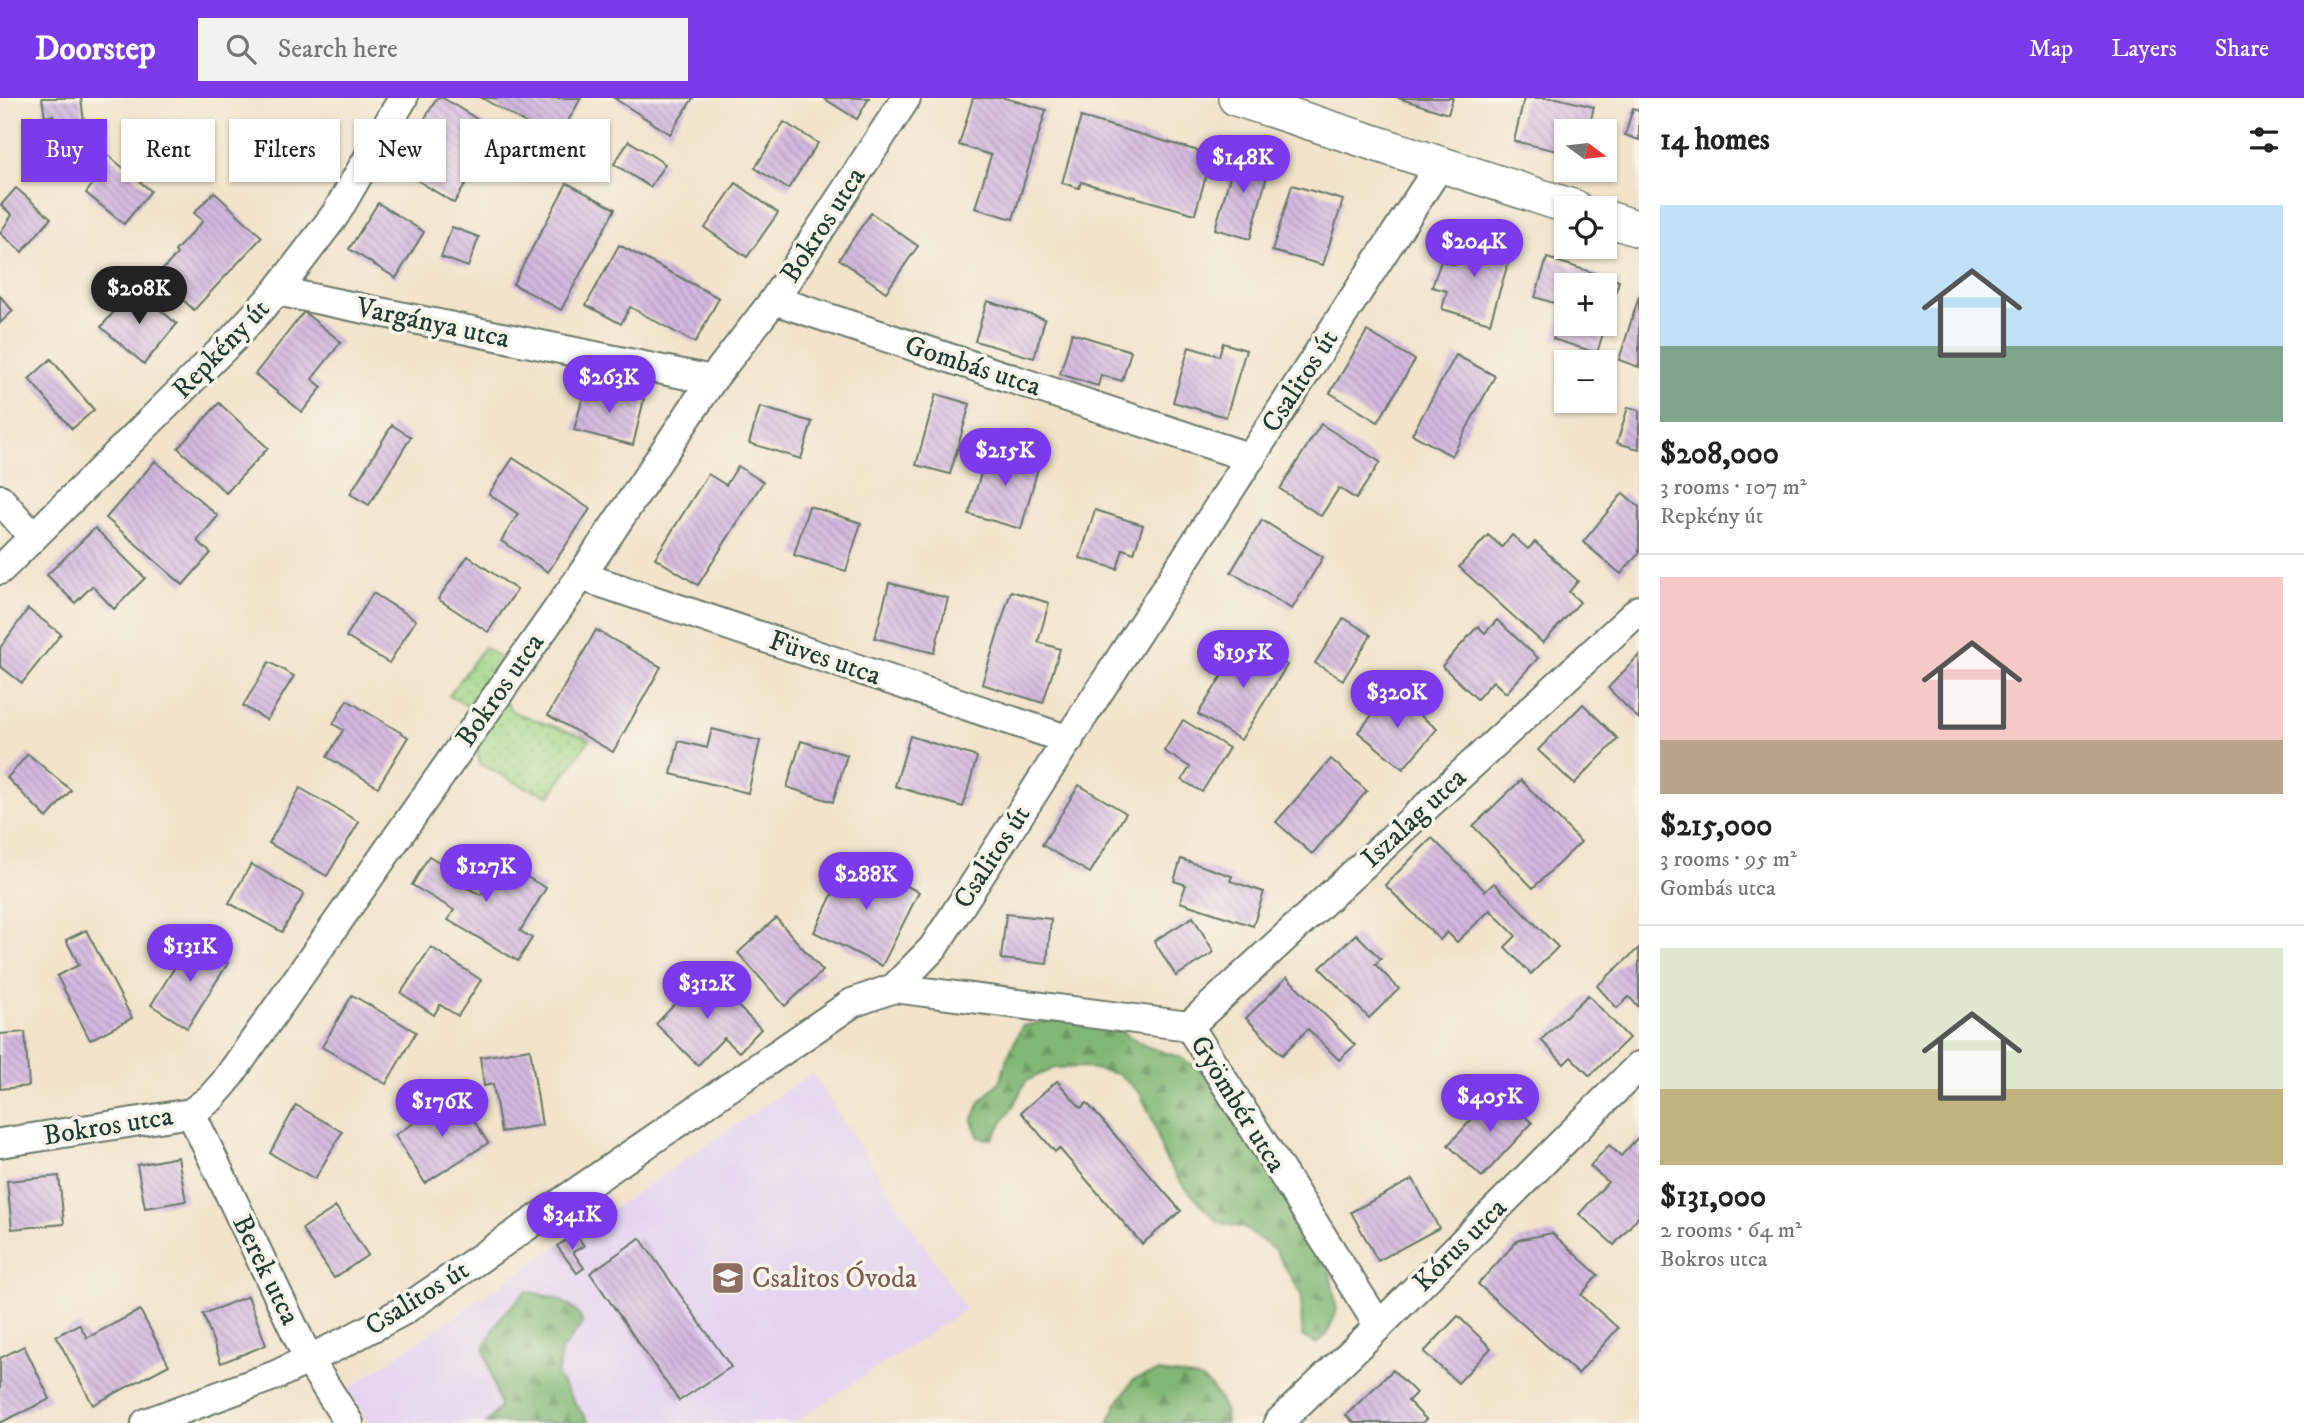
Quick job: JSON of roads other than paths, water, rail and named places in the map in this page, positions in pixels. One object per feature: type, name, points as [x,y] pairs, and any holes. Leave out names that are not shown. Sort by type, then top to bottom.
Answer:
[{"type":"street","name":"Repkény út","points":[[0,570],[233,339],[277,291],[335,215],[403,98]]},
{"type":"street","name":"Bokros utca","points":[[0,1143],[191,1113],[211,1098],[225,1082],[581,576],[712,380],[774,300],[906,98]]},
{"type":"street","points":[[1236,98],[1554,201]]},
{"type":"street","name":"Csalitos út","points":[[146,1423],[276,1375],[403,1311],[852,1003],[894,988],[933,948],[1440,165]]},
{"type":"street","points":[[1617,222],[1639,229]]},
{"type":"street","name":"Vargánya utca","points":[[277,291],[712,380]]},
{"type":"street","name":"Gombás utca","points":[[774,300],[1251,458]]},
{"type":"street","points":[[0,499],[33,537]]},
{"type":"street","name":"Füves utca","points":[[581,576],[1069,740]]},
{"type":"street","name":"Iszalag utca","points":[[1189,1026],[1639,610]]},
{"type":"street","name":"Gyömbér utca","points":[[894,988],[1189,1026],[1379,1326]]},
{"type":"street","name":"Kórus utca","points":[[1278,1423],[1639,1066]]},
{"type":"street","name":"Berek utca","points":[[191,1113],[309,1360],[349,1423]]},
{"type":"place","name":"Csalitos Óvoda","points":[[728,1278]]}]
